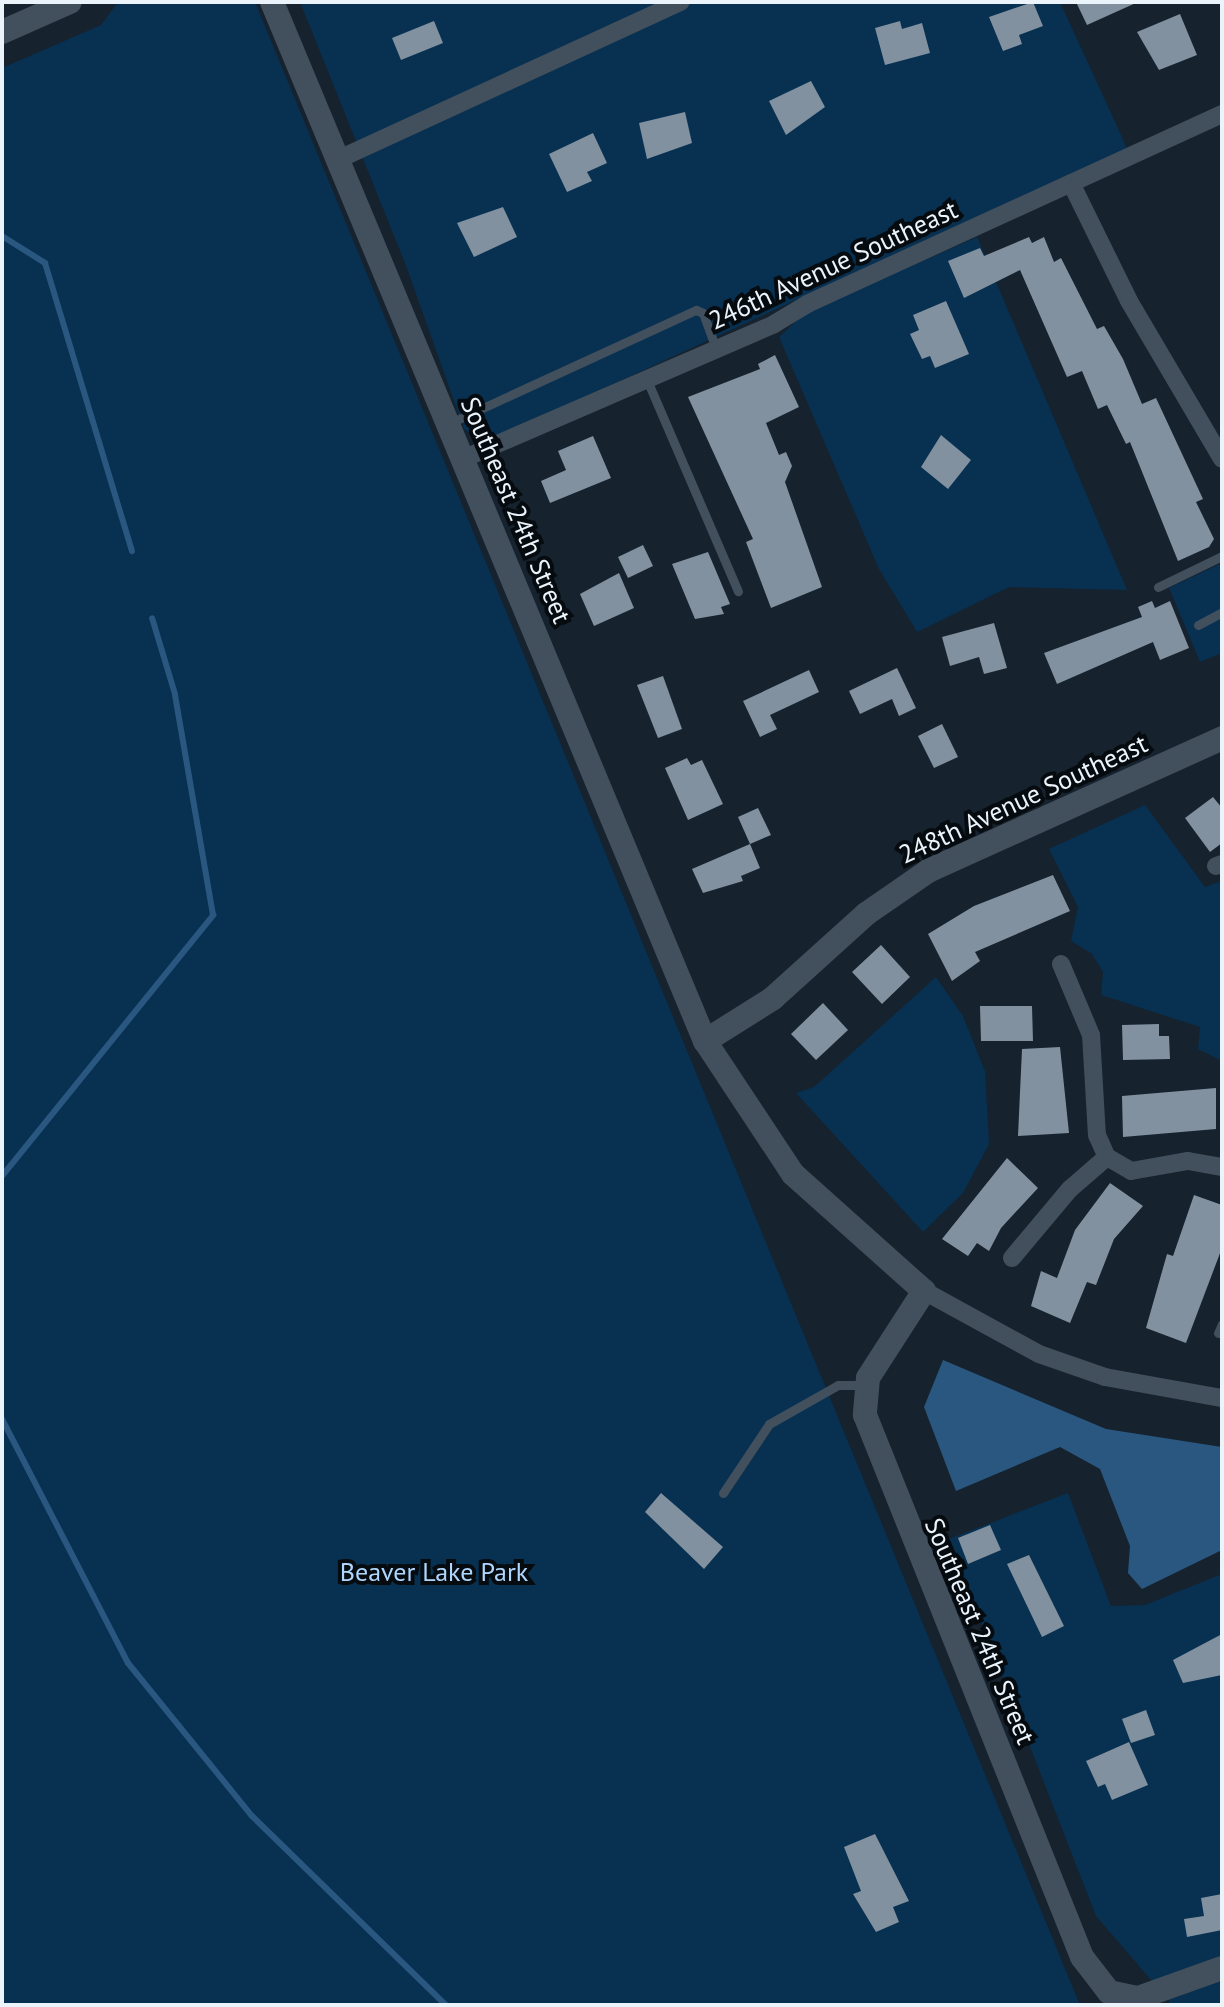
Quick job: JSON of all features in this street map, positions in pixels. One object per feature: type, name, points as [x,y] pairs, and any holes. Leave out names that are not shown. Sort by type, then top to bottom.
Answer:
[{"type":"street","points":[[2,32],[25,11],[70,2]]},
{"type":"street","name":"Southeast 24th Street","points":[[272,2],[465,458],[705,1041],[793,1174],[924,1291]]},
{"type":"street","points":[[339,159],[681,2]]},
{"type":"street","name":"246th Avenue Southeast","points":[[465,458],[716,349],[1222,114]]},
{"type":"street","points":[[1071,183],[1129,301],[1222,459]]},
{"type":"street","name":"248th Avenue Southeast","points":[[705,1041],[772,999],[866,914],[928,871],[1222,738]]},
{"type":"street","points":[[1061,964],[1091,1035],[1097,1135],[1107,1157],[1131,1171],[1188,1161],[1222,1167]]},
{"type":"street","points":[[1012,1258],[1070,1189],[1107,1157]]},
{"type":"street","points":[[867,1385],[924,1291],[1039,1354],[1129,1382],[1222,1398]]},
{"type":"street","name":"Southeast 24th Street","points":[[867,1385],[865,1415],[879,1462],[1082,1957],[1109,1992],[1154,1996],[1222,1968]]},
{"type":"lane","points":[[450,423],[696,310],[703,313],[716,349]]},
{"type":"lane","points":[[647,380],[738,591]]},
{"type":"lane","points":[[1158,587],[1222,556]]},
{"type":"lane","points":[[1198,625],[1222,612]]},
{"type":"lane","points":[[723,1493],[769,1424],[838,1385],[867,1385]]},
{"type":"green space","name":"Beaver Lake Park","points":[[118,2],[255,2],[1080,2005],[2,2005],[2,68],[101,25]]},
{"type":"green space","points":[[300,2],[1060,2],[1127,148],[485,443],[464,429],[405,263]]},
{"type":"green space","points":[[977,237],[1127,590],[1009,587],[917,632],[879,569],[779,337],[806,312]]},
{"type":"green space","points":[[1222,563],[1222,653],[1200,662],[1169,588]]},
{"type":"green space","points":[[1145,805],[1205,887],[1222,881],[1222,1061],[1198,1049],[1200,1027],[1101,995],[1103,972],[1092,954],[1071,941],[1078,907],[1049,849]]},
{"type":"green space","points":[[936,977],[963,1016],[985,1071],[989,1144],[963,1193],[923,1232],[796,1093],[814,1087]]},
{"type":"green space","points":[[1068,1493],[1111,1606],[1145,1605],[1222,1574],[1222,2005],[1165,2005],[1170,2002],[1096,1916],[949,1539]]},
{"type":"shaded area","points":[[943,1360],[1106,1429],[1222,1447],[1222,1550],[1142,1589],[1128,1573],[1130,1546],[1100,1469],[1060,1447],[956,1491],[924,1407]]},
{"type":"building","points":[[1033,2],[1043,26],[1019,35],[1022,44],[1003,51],[989,17]]},
{"type":"building","points":[[1076,2],[1138,2],[1087,25]]},
{"type":"building","points":[[1180,14],[1197,55],[1159,70],[1137,32]]},
{"type":"building","points":[[434,21],[443,43],[401,60],[392,38]]},
{"type":"building","points":[[900,21],[902,29],[922,23],[930,53],[885,65],[875,28]]},
{"type":"building","points":[[811,81],[825,107],[786,135],[769,101]]},
{"type":"building","points":[[685,112],[692,143],[647,159],[639,123]]},
{"type":"building","points":[[593,133],[607,163],[587,172],[592,181],[567,192],[549,154]]},
{"type":"building","points":[[503,207],[517,237],[474,257],[457,223]]},
{"type":"building","points":[[1029,237],[1032,243],[1044,237],[1054,262],[1061,258],[1097,329],[1104,326],[1123,359],[1142,404],[1156,398],[1203,499],[1196,502],[1214,539],[1209,547],[1178,561],[1130,442],[1126,444],[1107,405],[1098,409],[1082,371],[1067,377],[1020,270],[964,298],[948,261],[980,248],[984,256]]},
{"type":"building","points":[[946,301],[969,354],[935,368],[930,356],[922,359],[910,334],[919,330],[913,315]]},
{"type":"building","points":[[775,355],[799,407],[766,423],[779,455],[786,452],[792,466],[785,482],[822,587],[771,608],[746,542],[753,539],[688,397],[760,369],[758,364]]},
{"type":"building","points":[[941,435],[971,460],[948,489],[921,467]]},
{"type":"building","points":[[593,436],[611,478],[550,503],[541,481],[566,470],[558,451]]},
{"type":"building","points":[[643,545],[653,566],[628,578],[618,557]]},
{"type":"building","points":[[708,552],[730,604],[721,607],[724,614],[695,619],[672,564]]},
{"type":"building","points":[[619,573],[634,608],[594,626],[580,594]]},
{"type":"building","points":[[1152,601],[1155,608],[1170,601],[1189,648],[1160,660],[1153,642],[1057,684],[1044,653],[1142,617],[1138,607]]},
{"type":"building","points":[[994,623],[1007,668],[984,674],[979,657],[950,666],[942,637]]},
{"type":"building","points":[[897,668],[916,708],[899,716],[892,699],[860,714],[849,691]]},
{"type":"building","points":[[809,670],[819,692],[770,715],[777,729],[760,737],[743,701]]},
{"type":"building","points":[[663,676],[682,729],[658,738],[637,685]]},
{"type":"building","points":[[942,724],[958,757],[934,768],[918,736]]},
{"type":"building","points":[[687,758],[691,765],[702,760],[723,804],[688,820],[665,768]]},
{"type":"building","points":[[1213,797],[1222,808],[1222,843],[1210,852],[1185,818]]},
{"type":"building","points":[[758,808],[771,835],[750,844],[738,817]]},
{"type":"building","points":[[750,844],[760,868],[741,876],[743,881],[703,893],[692,869]]},
{"type":"building","points":[[1053,875],[1070,911],[975,952],[980,961],[952,981],[928,934],[974,906]]},
{"type":"building","points":[[881,945],[910,977],[882,1004],[852,972]]},
{"type":"building","points":[[823,1003],[848,1030],[816,1060],[791,1034]]},
{"type":"building","points":[[980,1006],[1032,1006],[1033,1041],[981,1041]]},
{"type":"building","points":[[1159,1024],[1159,1036],[1169,1036],[1170,1059],[1123,1060],[1122,1025]]},
{"type":"building","points":[[1060,1047],[1069,1133],[1018,1136],[1022,1049]]},
{"type":"building","points":[[1216,1088],[1216,1129],[1123,1137],[1122,1096]]},
{"type":"building","points":[[1007,1158],[1038,1188],[1001,1228],[989,1251],[977,1243],[968,1256],[942,1239]]},
{"type":"building","points":[[1110,1183],[1143,1206],[1114,1239],[1096,1285],[1087,1282],[1070,1323],[1031,1306],[1041,1271],[1057,1278],[1075,1230]]},
{"type":"building","points":[[1194,1195],[1222,1205],[1222,1248],[1186,1343],[1146,1328],[1167,1254],[1173,1256]]},
{"type":"building","points":[[661,1493],[723,1547],[704,1569],[645,1512]]},
{"type":"building","points":[[990,1525],[1001,1550],[968,1564],[958,1538]]},
{"type":"building","points":[[1029,1555],[1064,1626],[1042,1637],[1007,1564]]},
{"type":"building","points":[[1222,1634],[1222,1675],[1183,1683],[1173,1660]]},
{"type":"building","points":[[1146,1710],[1155,1735],[1131,1743],[1122,1719]]},
{"type":"building","points":[[1129,1742],[1148,1785],[1112,1800],[1105,1784],[1098,1787],[1086,1761]]},
{"type":"building","points":[[875,1834],[909,1901],[893,1907],[899,1922],[876,1932],[853,1894],[861,1891],[844,1847]]},
{"type":"building","points":[[1222,1894],[1222,1930],[1187,1937],[1184,1919],[1204,1916],[1201,1898]]},
{"type":"waterway","points":[[2,236],[45,263],[132,551]]},
{"type":"waterway","points":[[2,1176],[213,915],[175,694],[152,618]]},
{"type":"waterway","points":[[2,1419],[128,1663],[252,1816],[446,2005]]}]
